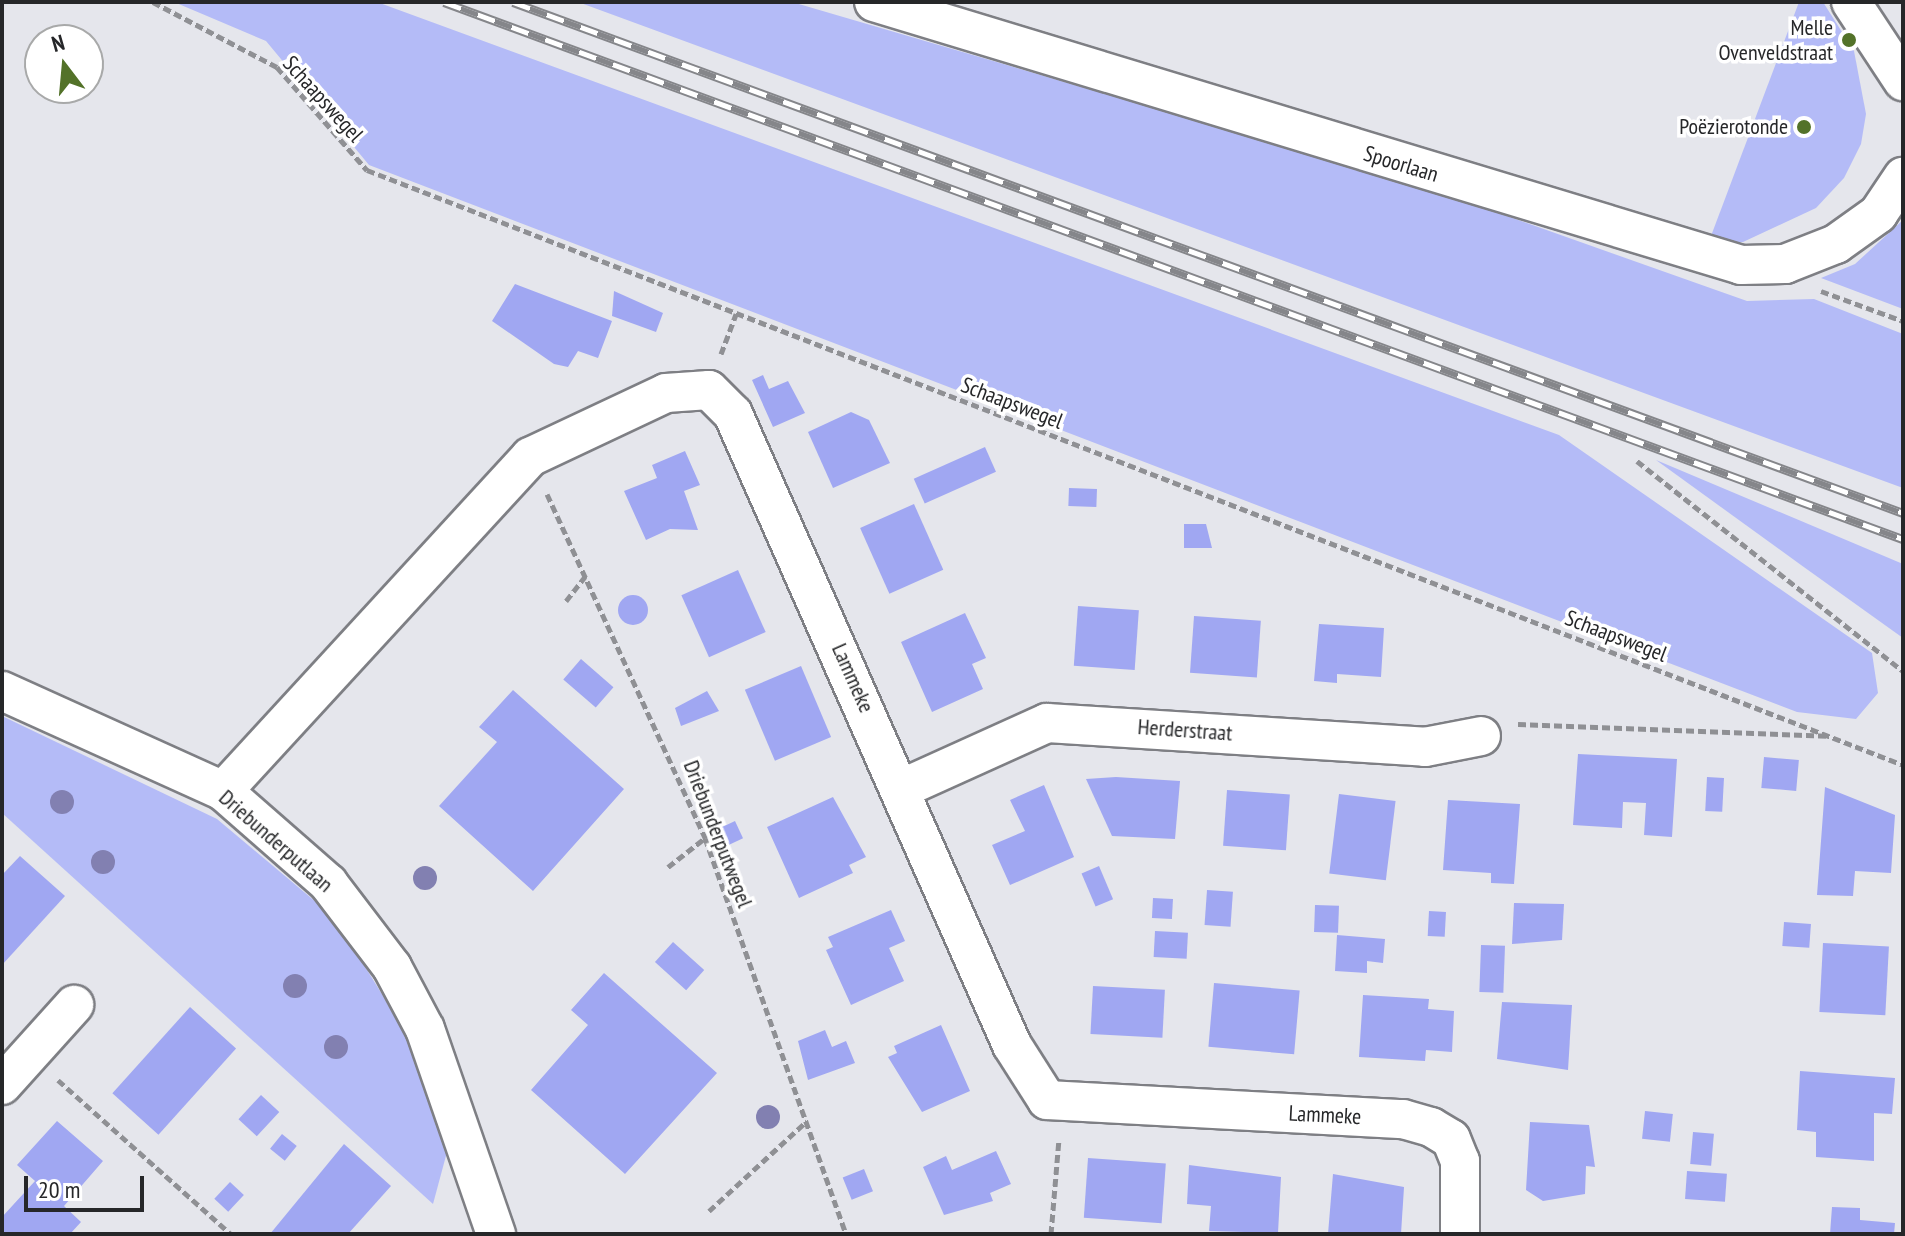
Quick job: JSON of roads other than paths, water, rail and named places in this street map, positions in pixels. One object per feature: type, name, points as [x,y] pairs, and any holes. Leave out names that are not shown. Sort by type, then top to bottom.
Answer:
[{"type":"street","name":"Spoorlaan","points":[[874,2],[1697,258],[1785,264],[1836,244],[1878,214],[1903,177]]},
{"type":"street","points":[[1851,2],[1903,81]]},
{"type":"street","name":"Lammeke","points":[[223,791],[530,457],[666,393],[709,390],[723,400],[903,788],[1012,1045],[1047,1100],[1403,1119],[1431,1127],[1451,1139],[1460,1161],[1460,1234]]},
{"type":"street","name":"Driebunderputlaan","points":[[2,691],[223,791],[328,883],[392,967],[425,1029],[491,1220]]},
{"type":"street","name":"Herderstraat","points":[[903,788],[1047,723],[1425,747],[1481,736]]},
{"type":"street","points":[[2,1085],[74,1005]]},
{"type":"street","points":[[461,1234],[491,1220]]},
{"type":"railway","points":[[444,2],[1903,539]]},
{"type":"railway","points":[[513,2],[1903,513]]},
{"type":"place","name":"Melle Ovenveldstraat","points":[[1849,40]]},
{"type":"place","name":"Poëzierotonde","points":[[1804,127]]}]
